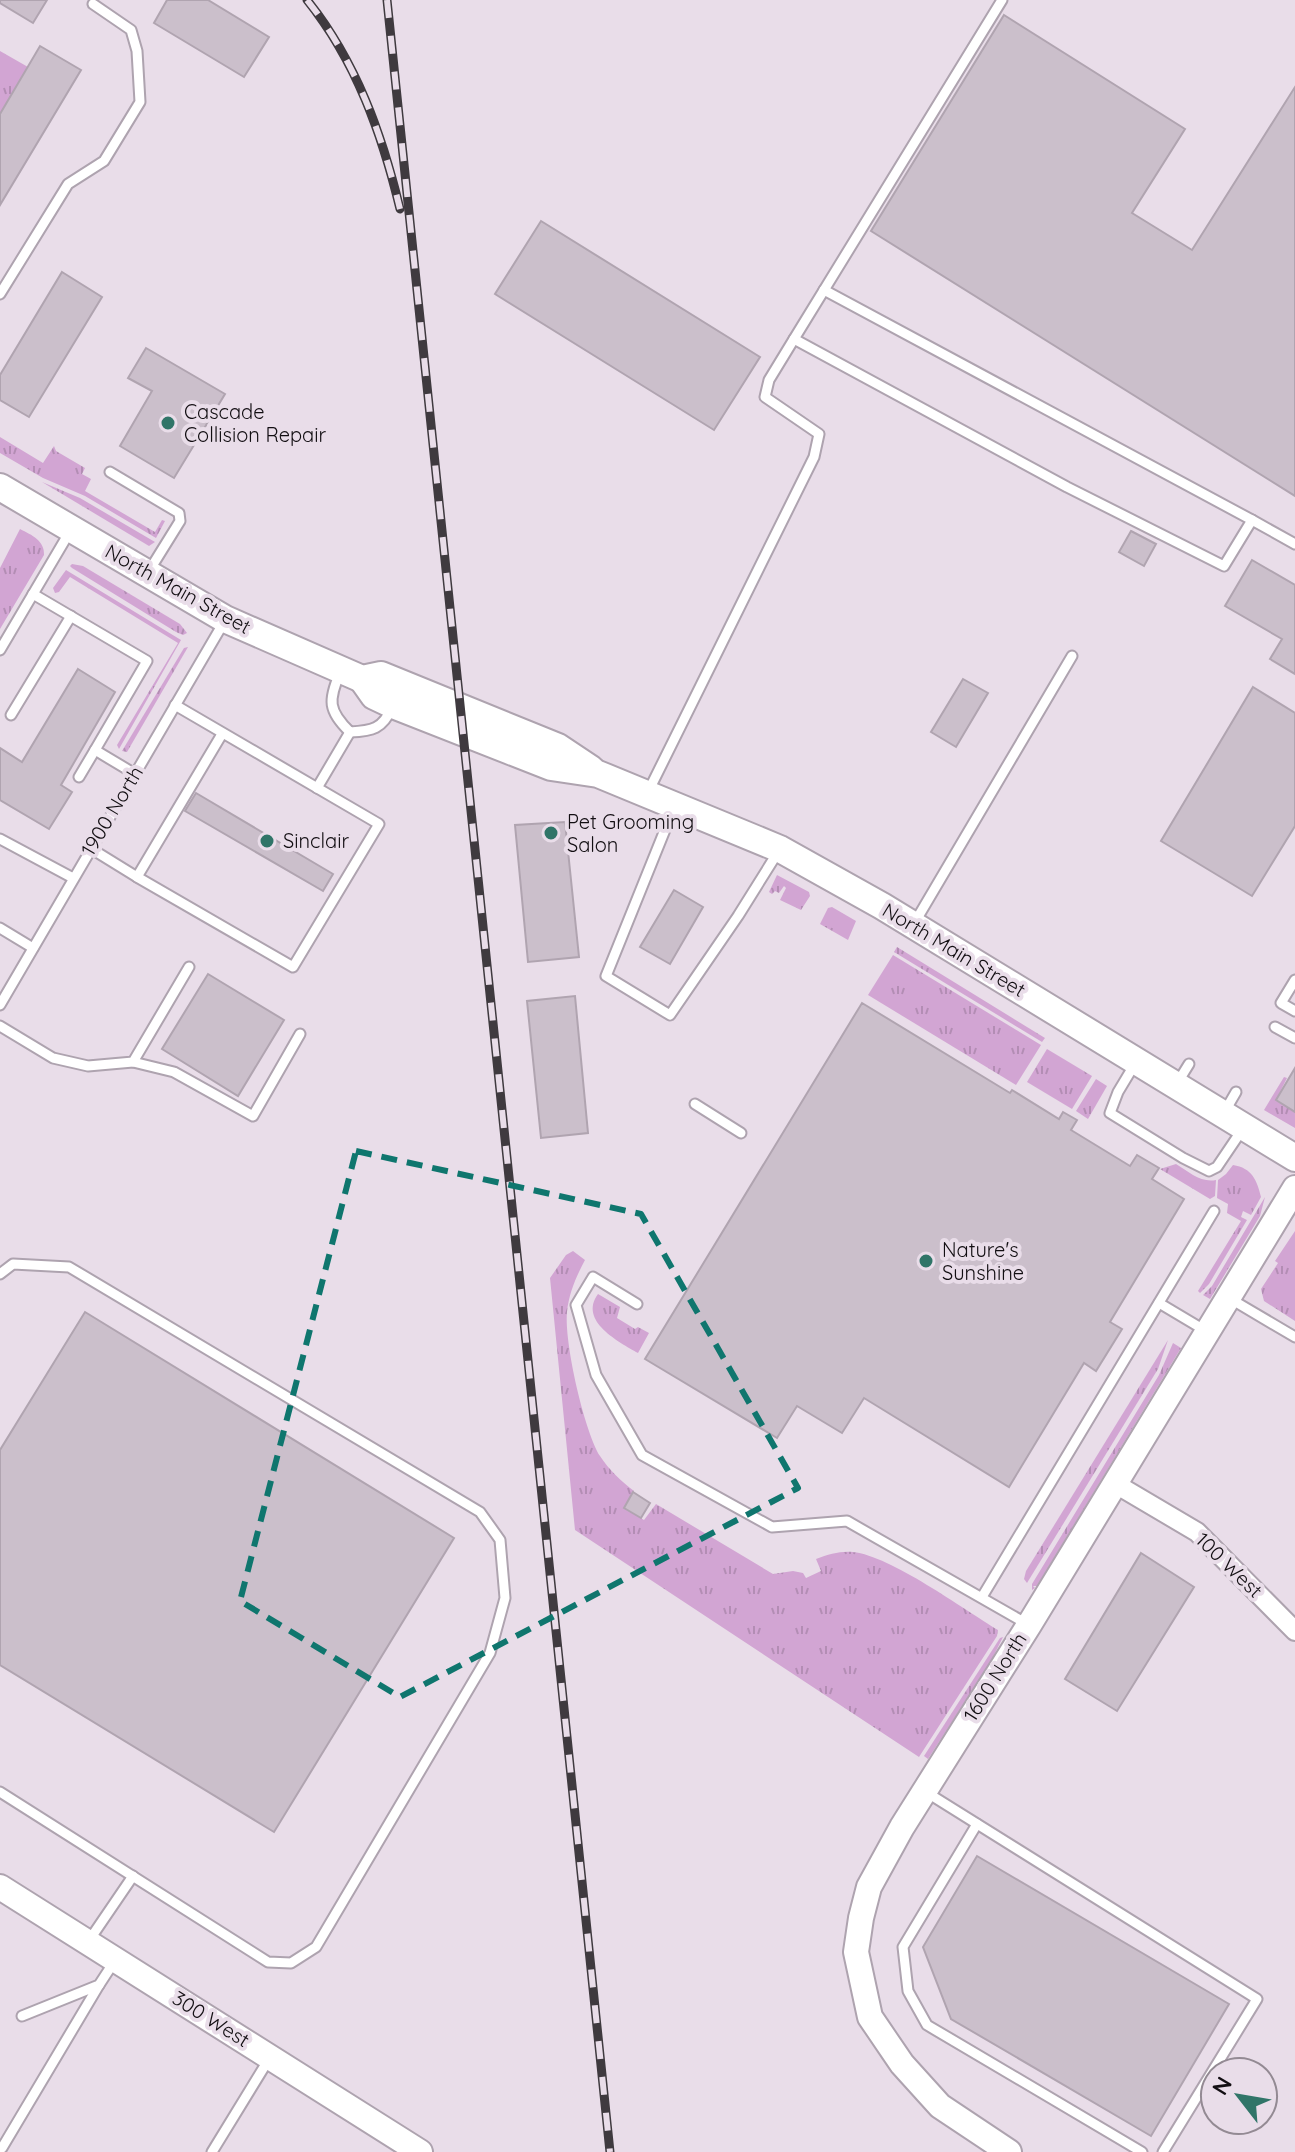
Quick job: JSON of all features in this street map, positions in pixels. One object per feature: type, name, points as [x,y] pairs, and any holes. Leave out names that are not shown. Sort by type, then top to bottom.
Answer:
[{"type":"main road","name":"North Main Street","points":[[0,487],[225,619],[352,674],[381,675],[558,747],[598,774]]},
{"type":"main road","name":"North Main Street","points":[[352,674],[374,696],[393,705],[551,767],[598,774],[780,849],[833,877],[1137,1062],[1182,1075],[1295,1158]]},
{"type":"street","name":"1600 North","points":[[1009,2152],[940,2106],[902,2064],[870,2017],[856,1952],[869,1887],[924,1791],[1029,1625],[1295,1188]]},
{"type":"street","name":"100 West","points":[[1114,1483],[1197,1532],[1295,1631]]},
{"type":"street","name":"300 West","points":[[0,1887],[420,2152]]},
{"type":"lane","points":[[647,793],[814,457],[819,434],[765,397],[769,380],[1002,0]]},
{"type":"lane","points":[[0,294],[68,184],[104,161],[140,102],[137,51],[131,30],[93,4]]},
{"type":"lane","points":[[824,290],[1295,544]]},
{"type":"lane","points":[[794,339],[1067,487],[1224,566],[1252,520]]},
{"type":"lane","points":[[110,472],[179,513],[180,521],[147,574]]},
{"type":"lane","points":[[0,650],[71,530]]},
{"type":"lane","points":[[33,594],[147,661],[79,777]]},
{"type":"lane","points":[[11,715],[71,616]]},
{"type":"lane","name":"1900 North","points":[[0,1005],[225,619]]},
{"type":"lane","points":[[913,925],[1072,656]]},
{"type":"lane","points":[[352,674],[330,696],[336,719],[350,732],[369,731],[386,721],[393,705]]},
{"type":"lane","points":[[90,848],[293,967],[379,824],[175,705]]},
{"type":"lane","points":[[317,788],[350,732]]},
{"type":"lane","points":[[137,877],[222,734]]},
{"type":"lane","points":[[95,750],[135,774]]},
{"type":"lane","points":[[674,807],[606,976],[670,1015],[780,849]]},
{"type":"lane","points":[[0,839],[73,878]]},
{"type":"lane","points":[[0,928],[33,948]]},
{"type":"lane","points":[[133,1062],[189,967]]},
{"type":"lane","points":[[1295,980],[1281,1003],[1295,1011]]},
{"type":"lane","points":[[0,1026],[53,1058],[88,1066],[133,1062],[174,1072],[253,1116],[300,1034]]},
{"type":"lane","points":[[1275,1027],[1295,1038]]},
{"type":"lane","points":[[1137,1062],[1118,1092],[1110,1113],[1209,1171],[1217,1167],[1234,1111]]},
{"type":"lane","points":[[695,1104],[741,1133]]},
{"type":"lane","points":[[982,1597],[1214,1211]]},
{"type":"lane","points":[[0,1274],[13,1264],[69,1267],[480,1512],[500,1540],[505,1598],[490,1653],[316,1947],[291,1963],[268,1962],[0,1792]]},
{"type":"lane","points":[[637,1304],[593,1277],[576,1305],[596,1375],[642,1455],[772,1527],[847,1521],[1029,1625]]},
{"type":"lane","points":[[1228,1296],[1295,1337]]},
{"type":"lane","points":[[1159,1303],[1206,1331]]},
{"type":"lane","points":[[924,1791],[1257,1999],[1163,2152]]},
{"type":"lane","points":[[977,1824],[903,1947],[908,1991],[927,2025],[1142,2152]]},
{"type":"lane","points":[[88,1942],[133,1876]]},
{"type":"lane","points":[[2,2148],[116,1959]]},
{"type":"lane","points":[[22,2016],[99,1985]]},
{"type":"lane","points":[[212,2152],[271,2056]]},
{"type":"highlighted area","points":[[356,1151],[641,1214],[798,1488],[400,1697],[240,1601]]},
{"type":"green space","points":[[0,51],[28,67],[0,114]]},
{"type":"green space","points":[[0,437],[43,463],[54,446],[56,451],[85,468],[82,474],[91,479],[85,491],[155,532],[162,520],[165,521],[156,538],[85,496],[43,478],[0,453]]},
{"type":"green space","points":[[42,482],[80,498],[155,542],[149,546]]},
{"type":"green space","points":[[20,529],[40,542],[44,555],[0,629],[0,568]]},
{"type":"green space","points":[[72,564],[83,566],[180,624],[187,633],[176,632],[72,568]]},
{"type":"green space","points":[[66,570],[181,640],[119,749],[117,745],[178,643],[70,577],[55,593],[53,588]]},
{"type":"green space","points":[[188,647],[127,752],[122,751],[184,648]]},
{"type":"green space","points":[[777,875],[809,892],[810,896],[801,910],[780,900],[786,888],[784,886],[779,893],[769,892]]},
{"type":"green space","points":[[832,907],[856,921],[848,940],[820,924],[828,908]]},
{"type":"green space","points":[[897,947],[1045,1038],[1042,1042],[894,952]]},
{"type":"green space","points":[[893,955],[1041,1045],[1016,1085],[868,995]]},
{"type":"green space","points":[[1047,1049],[1092,1076],[1072,1109],[1027,1082]]},
{"type":"green space","points":[[1284,1077],[1287,1078],[1276,1100],[1295,1112],[1295,1128],[1264,1110]]},
{"type":"green space","points":[[1096,1079],[1107,1086],[1088,1119],[1076,1111]]},
{"type":"green space","points":[[1176,1164],[1200,1178],[1216,1180],[1215,1196],[1210,1199],[1160,1169]]},
{"type":"green space","points":[[1233,1165],[1253,1176],[1261,1197],[1251,1215],[1243,1211],[1241,1217],[1247,1220],[1209,1284],[1200,1293],[1198,1291],[1241,1221],[1227,1213],[1228,1204],[1217,1198],[1218,1180]]},
{"type":"green space","points":[[1265,1197],[1260,1216],[1210,1299],[1203,1295],[1212,1286]]},
{"type":"green space","points":[[1295,1231],[1295,1321],[1264,1301],[1261,1289]]},
{"type":"green space","points":[[573,1251],[585,1260],[573,1285],[567,1312],[572,1364],[594,1444],[607,1466],[634,1491],[624,1508],[644,1520],[656,1504],[773,1574],[793,1571],[803,1573],[806,1578],[821,1571],[816,1559],[821,1557],[848,1552],[869,1556],[906,1573],[998,1630],[919,1757],[575,1530],[550,1278],[566,1255]]},
{"type":"green space","points":[[598,1294],[620,1307],[617,1318],[649,1333],[638,1353],[612,1337],[597,1322],[593,1304]]},
{"type":"green space","points":[[1168,1340],[1158,1369],[1027,1583],[1024,1579],[1026,1571]]},
{"type":"green space","points":[[1173,1343],[1181,1348],[1032,1590],[1032,1584],[1159,1375]]},
{"type":"green space","points":[[1003,1637],[990,1663],[928,1759],[924,1756]]},
{"type":"building","points":[[0,0],[47,0],[33,23],[0,3]]},
{"type":"building","points":[[167,0],[208,0],[269,37],[244,77],[154,23]]},
{"type":"building","points":[[1004,15],[1185,129],[1132,213],[1192,250],[1295,87],[1295,496],[871,231]]},
{"type":"building","points":[[40,46],[81,70],[0,205],[0,114]]},
{"type":"building","points":[[541,221],[760,357],[714,430],[495,294]]},
{"type":"building","points":[[62,272],[102,297],[29,417],[0,400],[0,375]]},
{"type":"building","points":[[146,348],[225,394],[174,478],[120,446],[152,391],[128,378]]},
{"type":"building","points":[[1131,531],[1156,544],[1144,566],[1119,552]]},
{"type":"building","points":[[1252,560],[1295,585],[1295,674],[1270,659],[1282,639],[1225,606]]},
{"type":"building","points":[[78,669],[115,692],[61,785],[72,792],[49,829],[0,800],[0,748],[22,762]]},
{"type":"building","points":[[963,679],[988,693],[956,747],[931,732]]},
{"type":"building","points":[[1253,687],[1295,713],[1295,826],[1252,896],[1161,841]]},
{"type":"building","points":[[196,793],[333,874],[323,891],[185,811]]},
{"type":"building","points":[[565,822],[579,957],[528,962],[515,825]]},
{"type":"building","points":[[674,890],[703,907],[670,964],[640,947]]},
{"type":"building","points":[[208,974],[284,1020],[238,1096],[162,1049]]},
{"type":"building","points":[[575,996],[588,1133],[541,1138],[527,1001]]},
{"type":"building","name":"Nature's Sunshine","points":[[862,1003],[1010,1093],[1012,1090],[1059,1119],[1063,1112],[1077,1120],[1071,1130],[1130,1166],[1137,1155],[1159,1168],[1152,1179],[1184,1199],[1110,1322],[1122,1329],[1096,1371],[1084,1363],[1009,1487],[864,1398],[842,1433],[797,1406],[777,1438],[645,1359]]},
{"type":"building","points":[[1295,1068],[1295,1112],[1276,1100]]},
{"type":"building","points":[[85,1312],[454,1538],[274,1832],[0,1665],[0,1450]]},
{"type":"building","points":[[633,1492],[650,1503],[641,1518],[624,1508]]},
{"type":"building","points":[[1141,1553],[1194,1587],[1117,1711],[1065,1679]]},
{"type":"building","points":[[977,1856],[1229,2004],[1151,2136],[951,2019],[923,1947]]},
{"type":"railway","points":[[307,0],[340,48],[365,99],[385,153],[400,209]]},
{"type":"railway","points":[[387,0],[610,2152]]},
{"type":"place","name":"Cascade Collision Repair","points":[[168,423]]},
{"type":"place","name":"Pet Grooming Salon","points":[[551,833]]},
{"type":"place","name":"Sinclair","points":[[267,841]]},
{"type":"place","name":"Nature's Sunshine","points":[[926,1261]]}]
